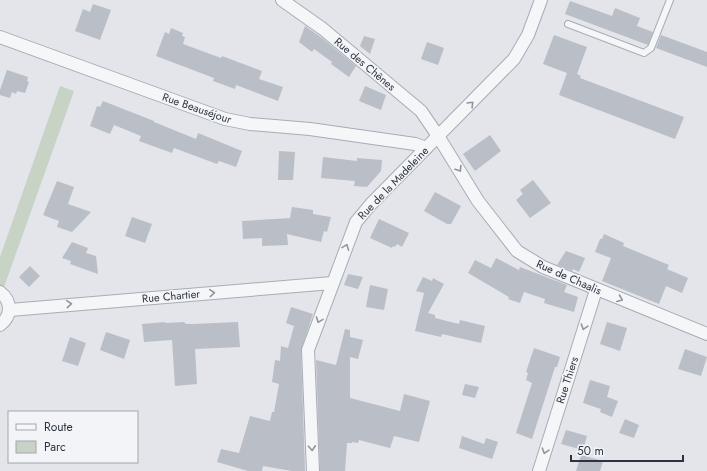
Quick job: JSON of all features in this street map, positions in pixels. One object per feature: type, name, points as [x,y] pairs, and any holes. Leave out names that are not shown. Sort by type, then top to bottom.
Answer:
[{"type":"street","name":"Rue des Chênes","points":[[282,0],[322,28],[421,111],[438,136]]},
{"type":"street","name":"Rue de la Madeleine","points":[[313,471],[308,350],[356,222],[371,204],[514,59],[528,35],[541,0]]},
{"type":"street","name":"Rue Beauséjour","points":[[0,37],[225,119],[250,124],[318,130],[415,144],[426,148]]},
{"type":"street","name":"Rue de Chaalis","points":[[438,136],[478,201],[517,251],[543,267],[596,290],[707,334]]},
{"type":"street","name":"Rue Chartier","points":[[10,310],[332,283]]},
{"type":"street","name":"Rue Thiers","points":[[538,471],[596,290]]},
{"type":"street","points":[[0,292],[6,297],[10,310],[8,316],[0,325]]},
{"type":"lane","points":[[568,24],[644,52],[651,48],[670,0]]},
{"type":"green space","points":[[60,86],[74,91],[4,287],[0,285],[0,257]]},
{"type":"building","points":[[570,1],[612,16],[615,8],[640,18],[637,26],[653,32],[648,45],[565,14]]},
{"type":"building","points":[[93,4],[111,10],[100,40],[75,31],[83,9],[90,12]]},
{"type":"building","points":[[305,26],[356,66],[349,77],[314,49],[312,52],[299,42]]},
{"type":"building","points":[[171,28],[183,33],[182,36],[185,37],[183,44],[221,58],[222,56],[262,71],[259,79],[283,87],[278,101],[236,85],[235,89],[213,81],[214,78],[156,56],[165,32],[169,34]]},
{"type":"building","points":[[554,35],[587,47],[577,74],[581,76],[580,78],[684,117],[675,139],[559,95],[567,73],[543,64]]},
{"type":"building","points":[[661,35],[707,52],[707,67],[656,48]]},
{"type":"building","points":[[364,36],[375,39],[370,54],[360,46]]},
{"type":"building","points":[[427,42],[444,48],[438,65],[421,59]]},
{"type":"building","points":[[7,70],[28,77],[27,81],[29,82],[25,93],[17,91],[16,94],[12,92],[10,98],[0,95],[0,90]]},
{"type":"building","points":[[365,86],[386,95],[381,110],[359,101]]},
{"type":"building","points":[[103,101],[196,139],[198,133],[242,151],[236,167],[219,161],[217,164],[174,148],[172,153],[139,141],[141,136],[114,125],[110,134],[90,126],[97,106],[100,107]]},
{"type":"building","points":[[490,135],[501,151],[475,171],[463,154]]},
{"type":"building","points":[[279,151],[295,152],[293,180],[278,180]]},
{"type":"building","points":[[323,157],[357,161],[357,158],[382,160],[381,171],[367,187],[354,186],[355,181],[321,178]]},
{"type":"building","points":[[533,180],[551,203],[530,218],[516,200],[523,194],[520,190]]},
{"type":"building","points":[[57,181],[74,187],[68,204],[91,212],[72,232],[57,227],[59,221],[43,215]]},
{"type":"building","points":[[435,192],[461,206],[451,224],[447,224],[424,211]]},
{"type":"building","points":[[292,207],[313,210],[313,214],[331,217],[327,232],[324,231],[321,242],[287,234],[288,245],[262,246],[262,238],[243,239],[242,221],[290,218]]},
{"type":"building","points":[[132,217],[152,224],[145,243],[125,236]]},
{"type":"building","points":[[379,219],[409,233],[402,247],[397,244],[392,248],[370,238]]},
{"type":"building","points":[[604,234],[624,243],[623,246],[669,265],[667,269],[688,278],[682,293],[666,286],[659,304],[602,281],[611,258],[595,252],[600,239],[602,239]]},
{"type":"building","points":[[72,242],[88,248],[86,253],[96,256],[98,274],[70,264],[71,261],[62,258]]},
{"type":"building","points":[[566,251],[585,258],[579,272],[557,265]]},
{"type":"building","points":[[496,258],[519,270],[520,267],[567,285],[564,292],[578,297],[574,312],[544,303],[545,299],[524,292],[520,303],[508,299],[509,297],[468,273],[475,260],[491,268]]},
{"type":"building","points":[[30,266],[40,276],[29,287],[19,277]]},
{"type":"building","points":[[348,274],[363,277],[358,289],[344,285]]},
{"type":"building","points":[[423,277],[432,281],[433,278],[444,284],[428,313],[435,315],[435,318],[459,324],[460,320],[485,326],[481,343],[442,334],[441,337],[415,331],[424,293],[416,291]]},
{"type":"building","points":[[370,285],[388,289],[384,310],[366,307]]},
{"type":"building","points":[[291,307],[313,314],[301,350],[305,471],[292,471],[263,466],[262,471],[248,471],[217,462],[221,449],[239,453],[250,416],[270,421],[272,412],[274,412],[279,384],[272,382],[275,360],[280,361],[281,346],[288,348],[294,326],[286,323]]},
{"type":"building","points":[[184,322],[186,324],[193,324],[238,322],[240,347],[195,349],[197,384],[175,386],[172,340],[144,342],[142,324]]},
{"type":"building","points":[[607,322],[627,328],[620,351],[600,344]]},
{"type":"building","points":[[345,329],[350,330],[350,337],[363,340],[358,359],[350,357],[350,398],[400,411],[404,394],[430,401],[419,442],[394,436],[390,448],[359,440],[358,443],[347,443],[345,471],[320,471],[316,360],[336,365]]},
{"type":"building","points":[[106,332],[130,340],[124,359],[100,350]]},
{"type":"building","points":[[70,337],[86,343],[78,366],[62,361]]},
{"type":"building","points":[[534,348],[560,357],[557,367],[555,367],[532,439],[516,433],[532,383],[526,380],[528,373],[526,372]]},
{"type":"building","points":[[685,349],[707,357],[701,376],[678,369]]},
{"type":"building","points":[[590,380],[610,386],[607,397],[618,401],[612,417],[600,412],[601,409],[583,403]]},
{"type":"building","points":[[465,384],[479,387],[475,398],[462,395]]},
{"type":"building","points":[[625,419],[639,425],[634,438],[619,433]]},
{"type":"building","points":[[566,430],[587,436],[583,450],[561,444]]},
{"type":"building","points":[[462,436],[484,444],[486,438],[498,442],[492,459],[459,448]]},
{"type":"building","points":[[581,455],[603,461],[600,471],[576,471]]}]
